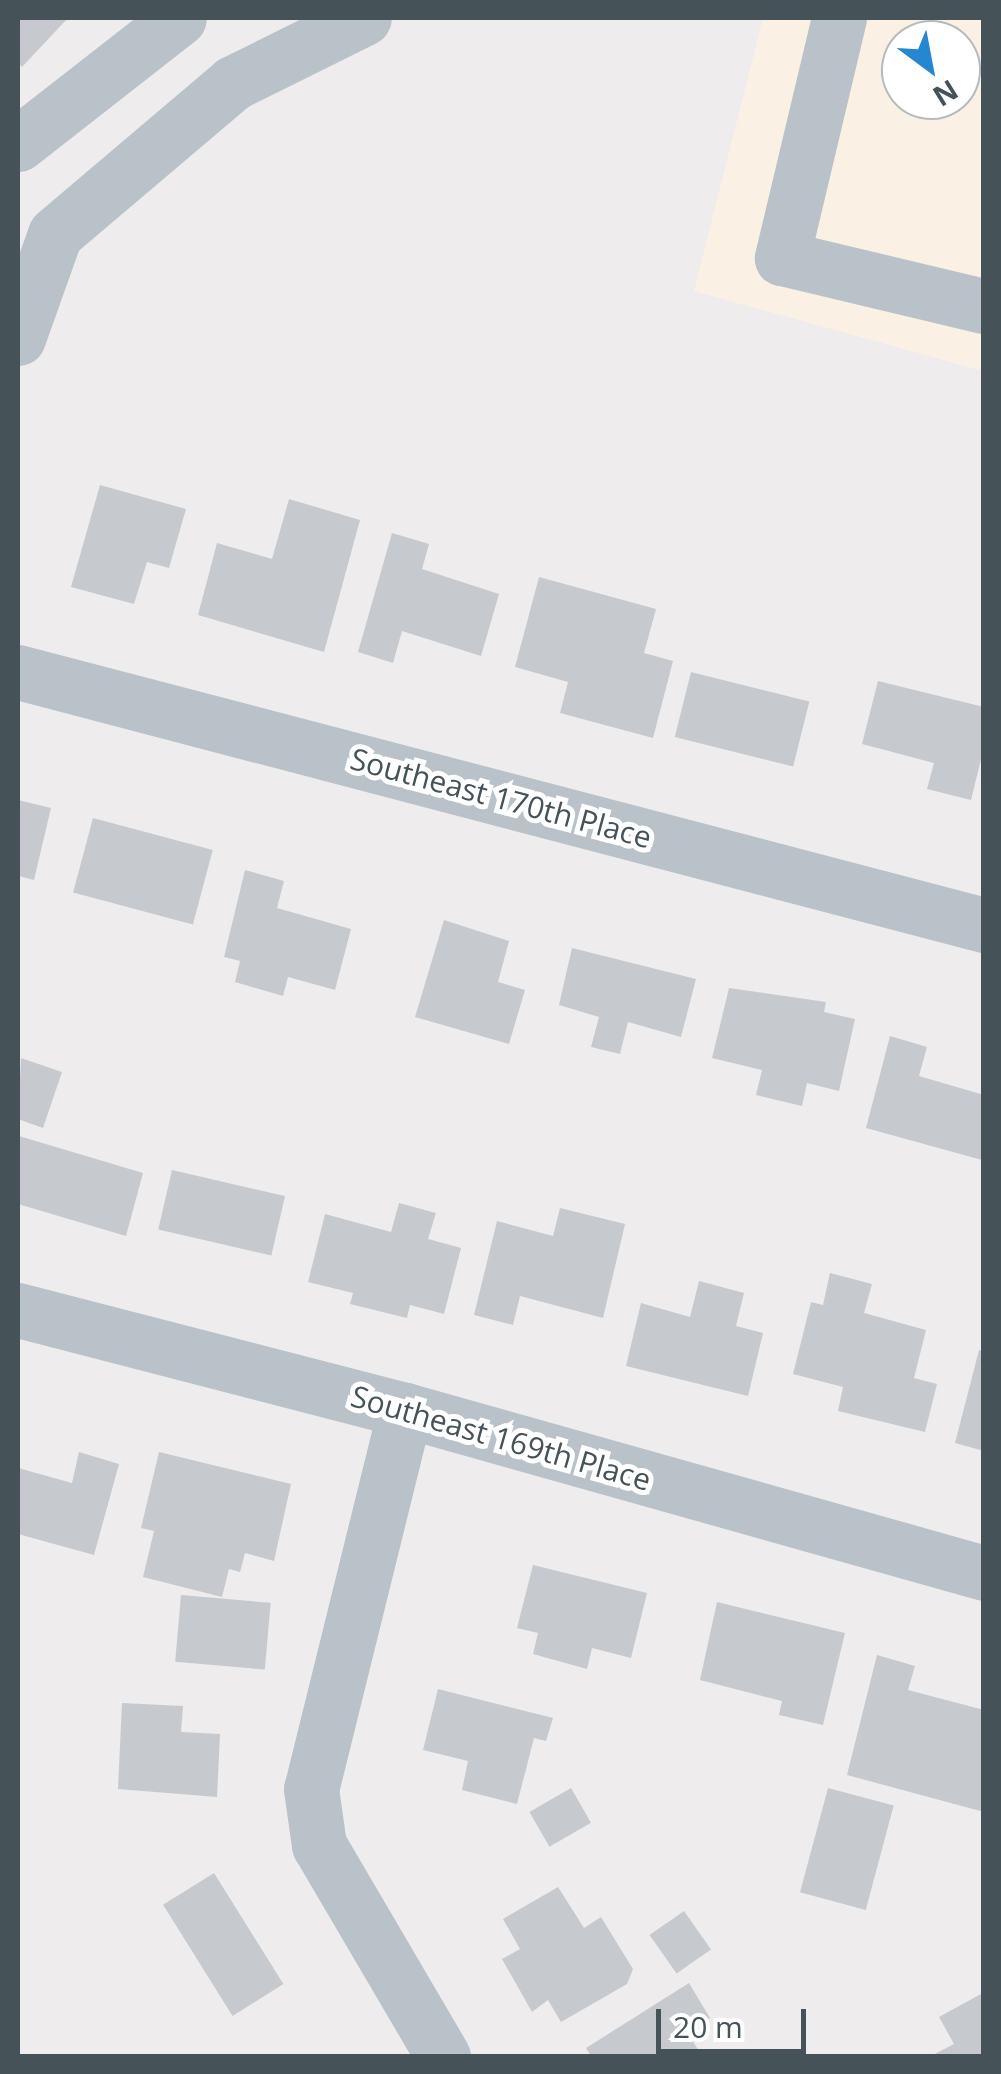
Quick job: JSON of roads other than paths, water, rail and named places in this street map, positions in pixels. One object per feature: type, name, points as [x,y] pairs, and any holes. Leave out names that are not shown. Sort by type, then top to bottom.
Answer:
[{"type":"street","points":[[18,144],[178,18]]},
{"type":"street","points":[[18,338],[55,234],[233,82],[364,18]]},
{"type":"street","points":[[839,18],[782,258],[984,306]]},
{"type":"street","name":"Southeast 170th Place","points":[[18,672],[984,925]]},
{"type":"street","name":"Southeast 169th Place","points":[[18,1310],[404,1410],[984,1573]]},
{"type":"street","points":[[404,1410],[311,1789],[319,1845],[443,2056]]}]
